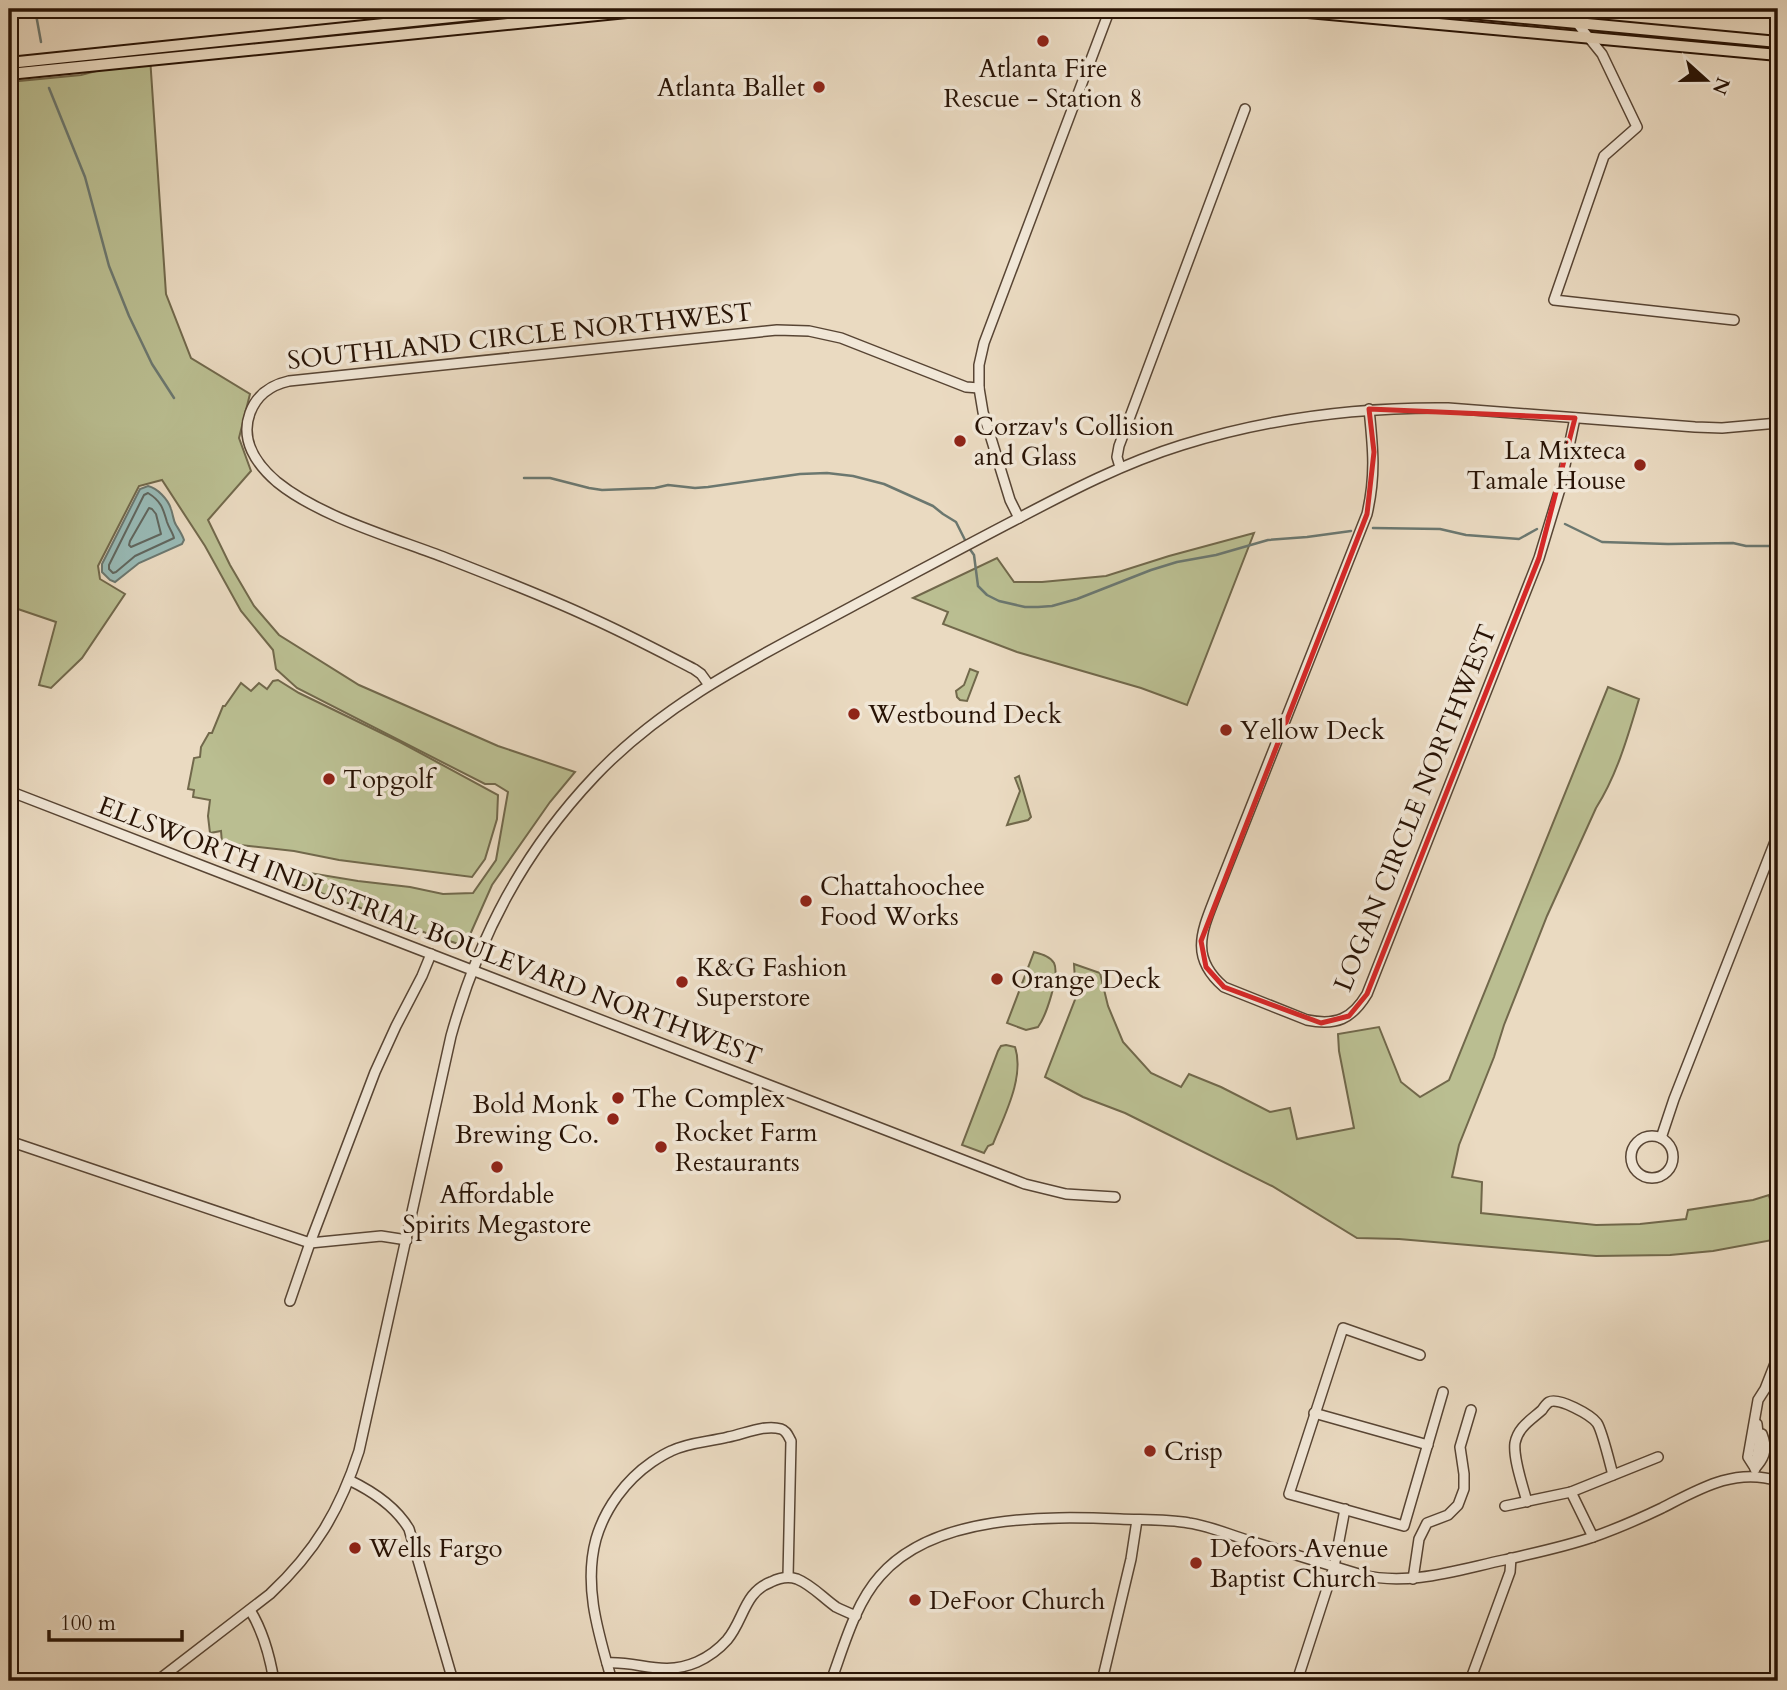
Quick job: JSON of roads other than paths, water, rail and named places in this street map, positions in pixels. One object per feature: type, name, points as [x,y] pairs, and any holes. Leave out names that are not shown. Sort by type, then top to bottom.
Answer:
[{"type":"main road","points":[[9,63],[528,9]]},
{"type":"main road","points":[[9,74],[657,9]]},
{"type":"main road","points":[[1275,9],[1778,55]]},
{"type":"main road","points":[[1429,9],[1778,42]]},
{"type":"street","points":[[1019,518],[1007,490],[983,412],[979,365],[984,343],[1110,9]]},
{"type":"street","points":[[1561,9],[1577,23],[1602,54],[1637,127],[1604,156],[1553,300],[1734,320]]},
{"type":"street","points":[[1120,467],[1118,446],[1245,109]]},
{"type":"street","name":"SOUTHLAND CIRCLE NORTHWEST","points":[[709,685],[694,669],[590,617],[348,520],[291,492],[259,464],[249,447],[246,433],[252,407],[266,390],[289,381],[777,330],[809,331],[841,338],[966,387],[979,388]]},
{"type":"street","points":[[156,1681],[250,1610],[284,1580],[309,1552],[332,1517],[359,1451],[451,1036],[472,970],[491,925],[535,850],[564,811],[631,741],[709,685],[1074,488],[1120,467],[1242,428],[1304,416],[1369,409],[1448,408],[1722,428],[1778,423]]},
{"type":"street","name":"LOGAN CIRCLE NORTHWEST","points":[[1369,409],[1374,469],[1367,514],[1216,895],[1201,941],[1206,967],[1224,988],[1321,1023],[1335,1022],[1349,1016],[1367,994],[1539,558],[1560,489],[1575,418]]},
{"type":"street","name":"ELLSWORTH INDUSTRIAL BOULEVARD NORTHWEST","points":[[9,791],[1025,1184],[1066,1194],[1115,1197]]},
{"type":"street","points":[[1661,1139],[1778,834]]},
{"type":"street","points":[[290,1301],[375,1072],[431,954]]},
{"type":"street","points":[[1645,1138],[1661,1139],[1670,1146],[1671,1166],[1662,1176],[1643,1176],[1637,1172],[1631,1159],[1635,1146],[1645,1138]]},
{"type":"street","points":[[9,1141],[310,1243],[381,1236],[407,1240]]},
{"type":"street","points":[[1420,1355],[1343,1328],[1289,1494],[1404,1526],[1443,1392]]},
{"type":"street","points":[[1755,1472],[1748,1457],[1758,1400],[1778,1356]]},
{"type":"street","points":[[1527,1502],[1515,1444],[1526,1423],[1550,1402],[1557,1401],[1573,1407],[1592,1417],[1599,1425],[1613,1475]]},
{"type":"street","points":[[1413,1579],[1419,1539],[1426,1523],[1448,1515],[1458,1505],[1464,1489],[1464,1466],[1460,1447],[1471,1410]]},
{"type":"street","points":[[1314,1413],[1428,1445]]},
{"type":"street","points":[[1755,1472],[1763,1458],[1765,1444],[1756,1415]]},
{"type":"street","points":[[612,1681],[592,1599],[593,1551],[601,1524],[615,1500],[651,1462],[686,1445],[754,1430],[779,1429],[787,1434],[791,1441],[788,1577]]},
{"type":"street","points":[[1505,1506],[1566,1493],[1658,1457]]},
{"type":"street","points":[[831,1681],[856,1616],[872,1586],[889,1566],[916,1548],[947,1535],[988,1523],[1026,1518],[1070,1517],[1189,1523],[1375,1578],[1413,1579],[1593,1537],[1638,1519],[1712,1483],[1730,1478],[1755,1472],[1778,1481]]},
{"type":"street","points":[[349,1480],[395,1510],[409,1529],[453,1681]]},
{"type":"street","points":[[1566,1493],[1593,1537]]},
{"type":"street","points":[[1297,1681],[1334,1567],[1345,1509]]},
{"type":"street","points":[[1102,1681],[1131,1559],[1137,1520]]},
{"type":"street","points":[[1470,1681],[1510,1572],[1511,1558]]},
{"type":"street","points":[[607,1663],[664,1669],[697,1661],[727,1640],[757,1589],[788,1577],[804,1583],[836,1606],[856,1616]]},
{"type":"street","points":[[250,1610],[268,1654],[274,1681]]},
{"type":"water","points":[[148,486],[167,501],[184,540],[182,544],[139,563],[115,582],[102,572],[102,564],[140,489]]},
{"type":"waterway","points":[[35,9],[41,42]]},
{"type":"waterway","points":[[49,88],[85,177],[109,266],[129,316],[152,364],[174,398]]},
{"type":"waterway","points":[[524,478],[550,478],[602,490],[668,485],[708,487],[800,474],[853,476],[884,484],[933,506],[956,522],[966,542]]},
{"type":"waterway","points":[[1565,524],[1602,542],[1778,546]]},
{"type":"waterway","points":[[1373,528],[1440,529],[1466,535],[1519,539],[1537,529]]},
{"type":"waterway","points":[[969,548],[974,555],[978,586],[987,595],[999,601],[1038,607],[1077,599],[1177,562],[1216,555],[1268,540],[1351,531]]},
{"type":"place","name":"Atlanta Fire Rescue - Station 8","points":[[1043,41]]},
{"type":"place","name":"Atlanta Ballet","points":[[819,87]]},
{"type":"place","name":"Corzav's Collision and Glass","points":[[960,441]]},
{"type":"place","name":"La Mixteca Tamale House","points":[[1640,465]]},
{"type":"place","name":"Westbound Deck","points":[[854,714]]},
{"type":"place","name":"Yellow Deck","points":[[1226,730]]},
{"type":"place","name":"Topgolf","points":[[329,779]]},
{"type":"place","name":"Chattahoochee Food Works","points":[[806,901]]},
{"type":"place","name":"Orange Deck","points":[[997,979]]},
{"type":"place","name":"K&G Fashion Superstore","points":[[682,982]]},
{"type":"place","name":"The Complex","points":[[618,1098]]},
{"type":"place","name":"Bold Monk Brewing Co.","points":[[613,1119]]},
{"type":"place","name":"Rocket Farm Restaurants","points":[[661,1147]]},
{"type":"place","name":"Affordable Spirits Megastore","points":[[497,1167]]},
{"type":"place","name":"Crisp","points":[[1150,1451]]},
{"type":"place","name":"Wells Fargo","points":[[355,1548]]},
{"type":"place","name":"Defoors Avenue Baptist Church","points":[[1196,1563]]},
{"type":"place","name":"DeFoor Church","points":[[915,1600]]}]
